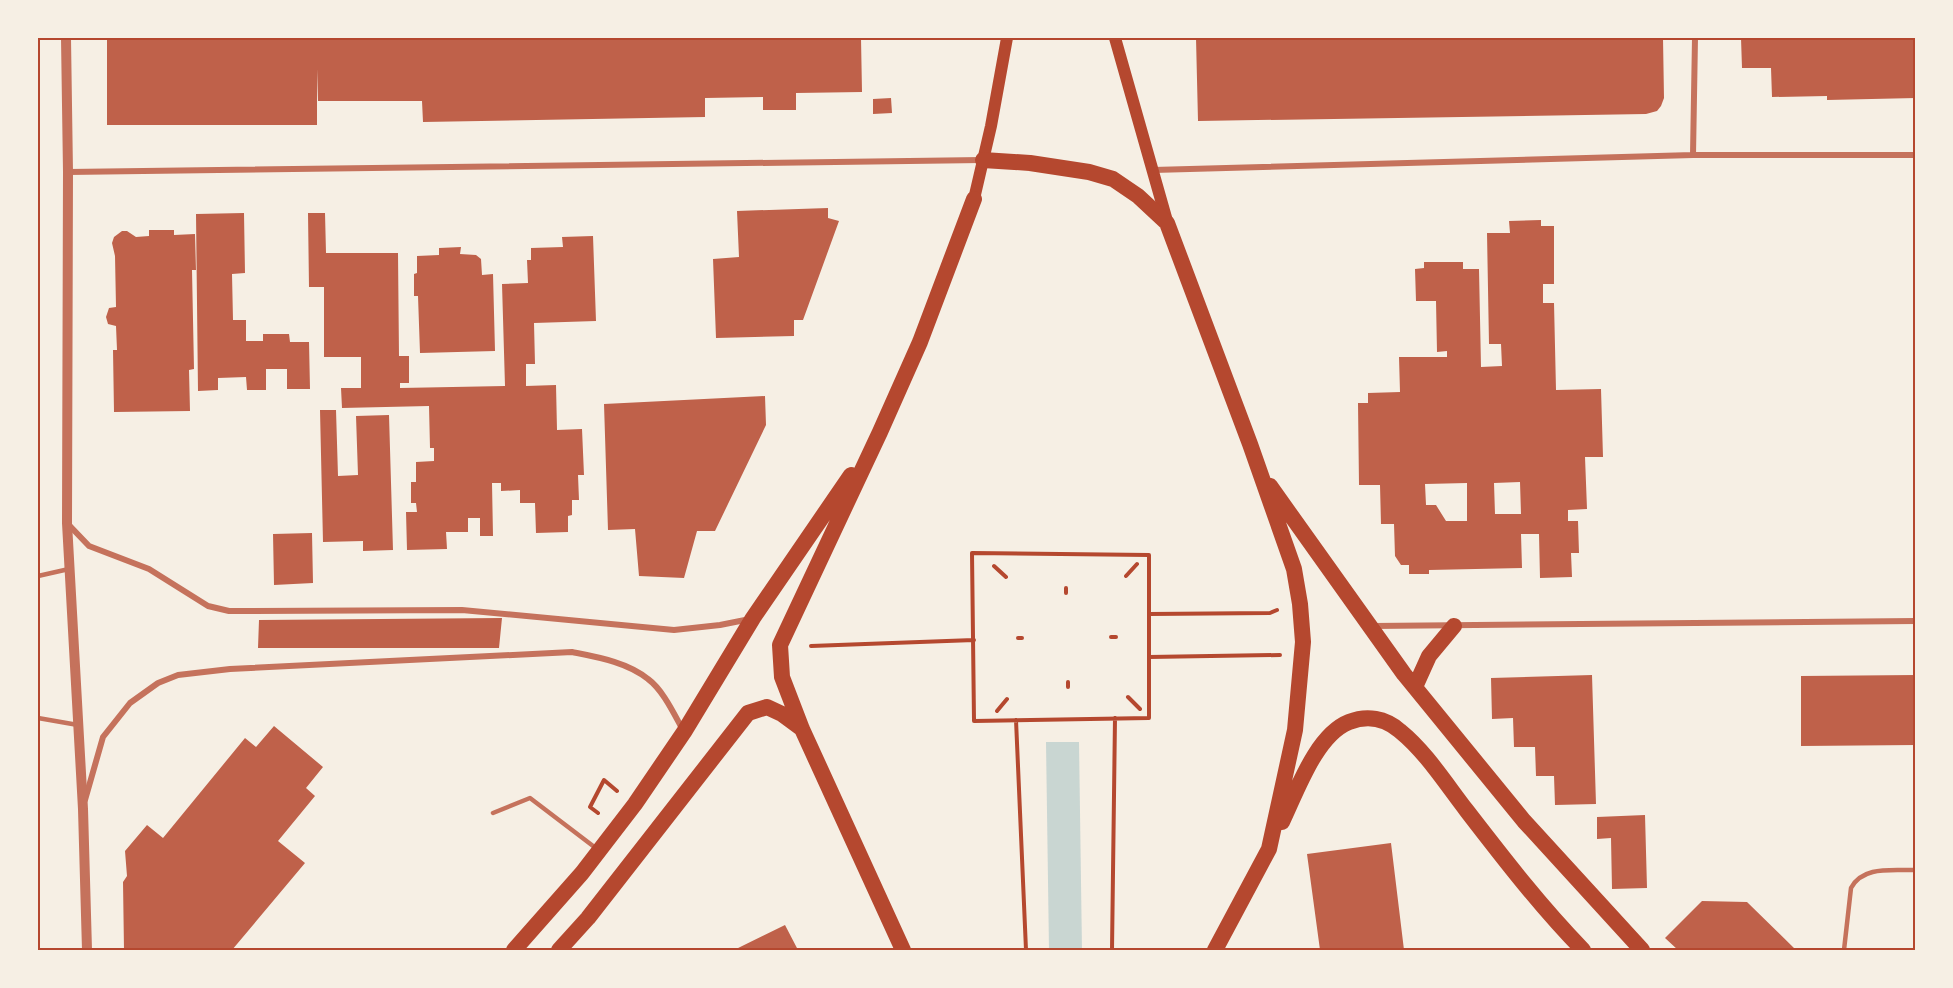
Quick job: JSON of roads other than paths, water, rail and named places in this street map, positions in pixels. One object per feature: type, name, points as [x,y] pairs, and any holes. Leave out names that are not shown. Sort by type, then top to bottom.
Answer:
[{"type":"highway","points":[[983,159],[1089,172],[1113,179],[1138,196],[1167,223],[1294,569],[1300,604],[1303,642],[1295,730],[1269,849]]},
{"type":"highway","points":[[903,951],[802,729],[782,677],[780,645],[920,342],[974,199]]},
{"type":"highway","points":[[514,951],[599,851],[635,804],[684,732],[753,618],[880,432]]},
{"type":"highway","points":[[1258,468],[1369,626],[1415,687],[1524,821],[1642,951]]},
{"type":"highway","points":[[1415,687],[1429,656],[1454,626]]},
{"type":"highway","points":[[559,951],[588,918],[748,713],[767,707],[782,714],[802,729]]},
{"type":"highway","points":[[1215,951],[1269,849],[1306,771],[1327,738],[1348,722],[1364,717],[1375,718],[1398,729],[1417,747],[1494,846],[1583,951]]},
{"type":"main road","points":[[974,199],[993,116],[1007,38]]},
{"type":"main road","points":[[1115,38],[1167,223]]},
{"type":"street","points":[[66,38],[67,523],[83,809],[87,951]]},
{"type":"street","points":[[1694,155],[1695,38]]},
{"type":"street","points":[[1152,170],[1694,155],[1916,155]]},
{"type":"street","points":[[68,172],[983,159]]},
{"type":"street","points":[[67,523],[89,546],[149,569],[208,606],[229,611],[462,610],[674,630],[720,625],[753,618]]},
{"type":"street","points":[[1369,626],[1916,621]]},
{"type":"street","points":[[83,809],[103,737],[130,703],[158,683],[178,675],[230,669],[572,652],[620,664],[649,679],[670,705],[684,732]]},
{"type":"lane","points":[[38,576],[69,568]]},
{"type":"lane","points":[[38,718],[78,725]]},
{"type":"lane","points":[[493,813],[530,798],[599,851]]},
{"type":"lane","points":[[1844,951],[1851,888],[1855,881],[1867,872],[1916,870]]}]
